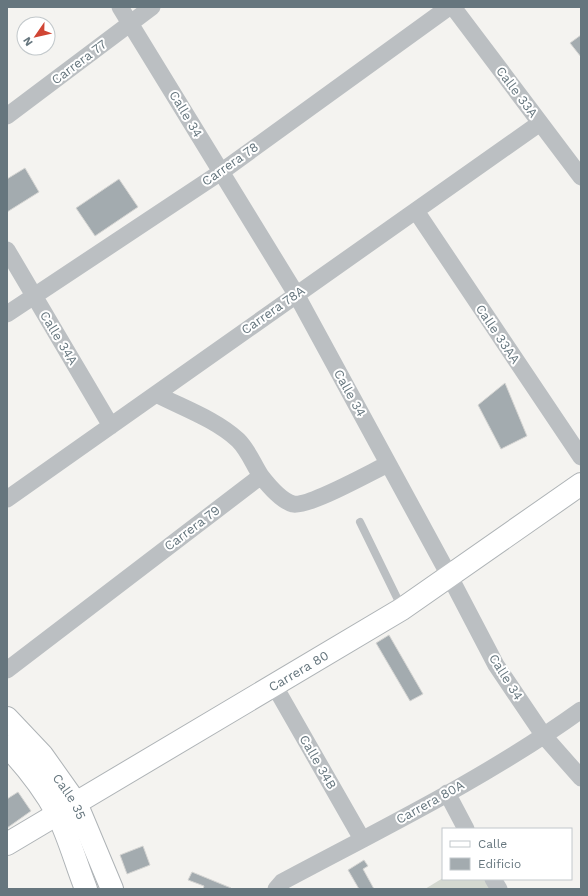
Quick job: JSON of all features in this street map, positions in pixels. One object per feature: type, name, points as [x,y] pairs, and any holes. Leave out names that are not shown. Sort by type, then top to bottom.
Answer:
[{"type":"street","name":"Calle 34","points":[[120,7],[296,294],[450,577],[496,665],[544,736],[581,778]]},
{"type":"street","name":"Carrera 77","points":[[7,116],[152,7]]},
{"type":"street","name":"Carrera 78","points":[[7,314],[221,172],[449,7]]},
{"type":"street","name":"Calle 33A","points":[[453,7],[581,177]]},
{"type":"street","name":"Carrera 78A","points":[[7,499],[540,123]]},
{"type":"street","name":"Calle 33AA","points":[[416,211],[581,457]]},
{"type":"street","name":"Calle 34A","points":[[7,250],[111,426]]},
{"type":"street","points":[[156,394],[210,421],[230,433],[250,455],[261,476],[283,498],[293,504],[300,504],[313,500],[388,464]]},
{"type":"street","name":"Carrera 79","points":[[7,670],[261,476]]},
{"type":"street","name":"Carrera 80","points":[[7,844],[402,609],[450,577],[581,484]]},
{"type":"street","name":"Calle 34B","points":[[274,685],[362,839]]},
{"type":"street","name":"Carrera 80A","points":[[276,889],[282,882],[447,793],[544,736],[581,710]]},
{"type":"street","name":"Calle 35","points":[[7,718],[23,732],[42,755],[76,803],[112,889]]},
{"type":"street","name":"Calle 35","points":[[7,746],[42,788],[57,814],[86,889]]},
{"type":"street","points":[[447,793],[465,828]]},
{"type":"street","points":[[494,880],[499,889]]},
{"type":"lane","points":[[360,522],[402,609]]},
{"type":"shaded area","points":[[442,879],[442,880],[490,880],[495,889],[425,889]]},
{"type":"building","points":[[581,35],[581,57],[570,43]]},
{"type":"building","points":[[25,168],[39,192],[7,212],[7,179]]},
{"type":"building","points":[[119,179],[138,207],[95,236],[76,208]]},
{"type":"building","points":[[505,383],[527,436],[501,449],[478,405]]},
{"type":"building","points":[[389,635],[423,694],[410,701],[376,643]]},
{"type":"building","points":[[18,792],[31,811],[7,828],[7,799]]},
{"type":"building","points":[[143,846],[150,865],[127,874],[120,855]]},
{"type":"building","points":[[364,860],[368,866],[363,869],[374,889],[359,889],[348,870]]},
{"type":"building","points":[[192,872],[231,889],[203,889],[204,886],[188,880]]}]
